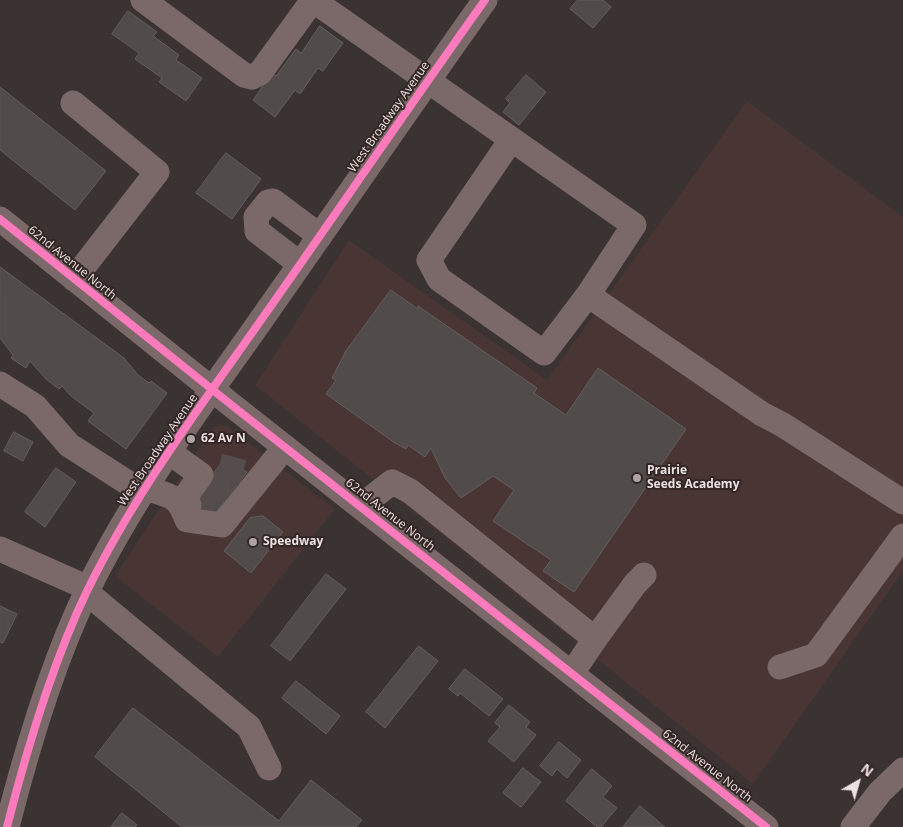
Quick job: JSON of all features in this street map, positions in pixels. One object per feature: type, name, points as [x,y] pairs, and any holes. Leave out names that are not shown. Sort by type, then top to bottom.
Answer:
[{"type":"street","points":[[142,0],[244,75],[252,77],[260,73],[313,0],[510,140],[634,225],[588,295],[544,353],[439,279],[429,260],[510,140]]},
{"type":"street","name":"West Broadway Avenue","points":[[7,827],[21,771],[44,699],[87,590],[144,490],[485,0]]},
{"type":"street","points":[[73,103],[157,172],[74,280]]},
{"type":"street","points":[[300,264],[257,231],[256,217],[268,202],[273,201],[320,236]]},
{"type":"street","name":"62nd Avenue North","points":[[0,219],[212,390],[766,827]]},
{"type":"street","points":[[588,295],[762,414],[783,425],[903,502]]},
{"type":"street","points":[[0,384],[35,406],[69,445],[144,490],[171,496],[198,486]]},
{"type":"street","points":[[198,486],[187,520],[222,525],[240,493],[285,447]]},
{"type":"street","points":[[169,452],[198,486]]},
{"type":"street","points":[[361,506],[392,482],[410,491],[595,639]]},
{"type":"street","points":[[780,667],[816,655],[903,536]]},
{"type":"street","points":[[0,548],[87,590],[249,727],[269,768]]},
{"type":"street","points":[[572,673],[635,584],[644,575]]},
{"type":"street","points":[[853,827],[880,792],[903,770]]},
{"type":"shaded area","name":"Prairie Seeds Academy","points":[[747,101],[903,217],[903,571],[753,784],[255,385],[349,240],[547,380]]},
{"type":"shaded area","points":[[219,424],[227,426],[335,509],[218,657],[115,576],[212,429]]},
{"type":"building","points":[[578,0],[603,0],[611,7],[593,28],[570,9]]},
{"type":"building","points":[[128,11],[157,32],[153,36],[179,55],[176,60],[202,78],[186,101],[159,82],[162,78],[135,59],[139,53],[112,34]]},
{"type":"building","points":[[320,26],[343,43],[323,71],[318,68],[300,94],[295,90],[275,117],[253,100],[272,73],[276,76],[296,49],[301,53]]},
{"type":"building","points":[[526,75],[546,92],[519,125],[503,112],[510,103],[506,99]]},
{"type":"building","points":[[0,87],[106,171],[75,210],[0,150]]},
{"type":"building","points":[[226,153],[261,179],[232,219],[196,193]]},
{"type":"building","points":[[0,267],[124,358],[138,375],[149,383],[151,381],[167,393],[126,449],[88,421],[94,413],[71,396],[62,386],[59,389],[46,379],[30,361],[26,368],[11,358],[13,355],[0,338]]},
{"type":"building","points":[[391,290],[418,309],[418,306],[537,388],[534,393],[566,415],[598,368],[686,429],[574,592],[543,571],[551,560],[493,521],[514,490],[493,476],[461,498],[445,478],[431,448],[425,457],[408,445],[406,449],[326,394],[336,380],[332,378],[346,351]]},
{"type":"building","points":[[14,432],[33,442],[23,461],[4,451]]},
{"type":"building","points":[[221,464],[240,467],[247,472],[213,516],[187,508]]},
{"type":"building","points":[[56,468],[76,482],[45,527],[25,512]]},
{"type":"building","name":"Speedway","points":[[263,516],[283,532],[251,573],[224,551],[250,518]]},
{"type":"building","points":[[326,574],[346,589],[290,661],[271,646]]},
{"type":"building","points":[[0,606],[17,614],[3,643],[0,642]]},
{"type":"building","points":[[419,646],[438,661],[385,728],[366,712]]},
{"type":"building","points":[[465,669],[503,699],[489,716],[460,693],[458,696],[449,689]]},
{"type":"building","points":[[296,681],[340,716],[326,734],[282,698]]},
{"type":"building","points":[[509,705],[530,722],[526,727],[536,735],[514,762],[488,741],[500,727],[495,723]]},
{"type":"building","points":[[133,708],[279,821],[311,780],[362,820],[356,827],[182,827],[95,757]]},
{"type":"building","points":[[559,742],[581,760],[567,778],[557,769],[552,776],[540,766]]},
{"type":"building","points":[[523,768],[541,782],[521,807],[503,793]]},
{"type":"building","points":[[592,769],[612,786],[603,797],[617,808],[601,827],[597,827],[566,801]]},
{"type":"building","points":[[640,806],[665,827],[623,827]]},
{"type":"building","points":[[122,813],[137,825],[135,827],[111,827]]},
{"type":"tunnel","points":[[219,466],[247,473]]},
{"type":"tunnel","points":[[205,484],[234,491]]},
{"type":"tunnel","points":[[189,505],[218,511]]},
{"type":"cycle path","points":[[7,827],[32,736],[63,646],[88,589],[127,517],[171,448],[485,0]]},
{"type":"cycle path","points":[[0,219],[234,407],[766,827]]},
{"type":"place","name":"62 Av N","points":[[191,439]]},
{"type":"place","name":"Prairie Seeds Academy","points":[[637,478]]},
{"type":"place","name":"Speedway","points":[[253,542]]}]
